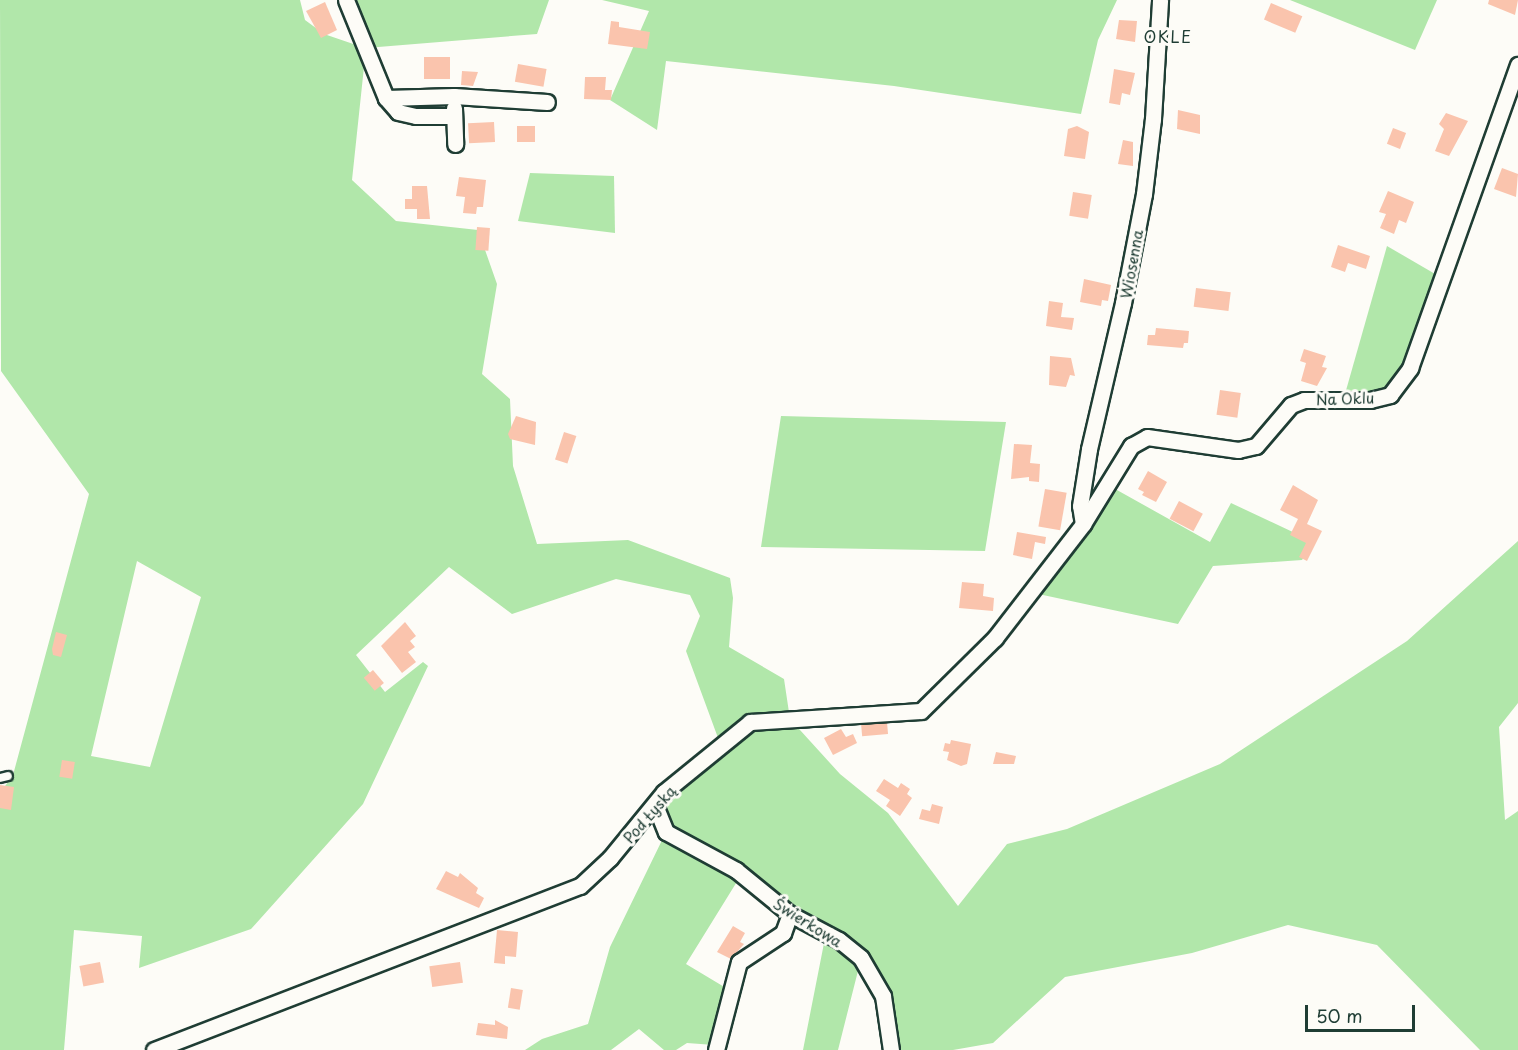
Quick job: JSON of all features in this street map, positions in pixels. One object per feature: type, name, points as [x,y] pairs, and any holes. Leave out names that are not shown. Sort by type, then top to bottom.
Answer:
[{"type":"street","points":[[346,0],[386,98],[398,112],[454,116]]},
{"type":"street","name":"Wiosenna","points":[[1083,524],[1080,506],[1089,449],[1144,194],[1154,119],[1160,0]]},
{"type":"street","name":"Na Oklu","points":[[1083,524],[1131,446],[1147,437],[1238,450],[1256,446],[1291,405],[1304,400],[1370,400],[1390,395],[1410,368],[1518,65]]},
{"type":"street","points":[[386,98],[454,96],[547,102]]},
{"type":"street","points":[[454,96],[455,144]]},
{"type":"street","name":"Pod Łyską","points":[[154,1050],[580,886],[610,858],[664,792],[750,722],[921,711],[995,638],[1083,524]]},
{"type":"street","name":"Świerkowa","points":[[655,805],[666,832],[736,870],[790,914],[839,939],[861,958],[883,996],[891,1050]]},
{"type":"street","points":[[716,1050],[740,962],[783,933],[790,914]]},
{"type":"green space","points":[[0,0],[300,0],[305,20],[324,34],[365,48],[346,0],[549,0],[537,34],[366,48],[352,180],[396,221],[478,230],[497,284],[482,374],[510,399],[513,466],[537,544],[628,540],[730,578],[733,598],[729,647],[784,679],[790,719],[840,774],[888,813],[958,906],[1007,844],[1067,829],[1220,764],[1407,641],[1518,541],[1518,703],[1499,727],[1505,820],[1518,811],[1518,1050],[1480,1050],[1377,945],[1288,925],[1192,953],[1065,977],[993,1043],[953,1050],[891,1050],[883,996],[861,959],[838,1050],[803,1050],[826,933],[738,880],[686,964],[726,988],[714,1045],[687,1043],[676,1050],[664,1050],[639,1029],[611,1050],[525,1050],[542,1039],[588,1024],[610,947],[666,832],[655,805],[721,746],[686,651],[700,616],[690,595],[616,579],[512,614],[449,567],[356,655],[385,692],[423,662],[428,666],[363,804],[251,929],[139,968],[142,936],[74,930],[64,1050],[0,1050],[0,793],[13,775],[89,494],[1,371]],"holes":[[[137,561],[201,597],[150,767],[91,756]]]},
{"type":"green space","points":[[602,0],[1117,0],[1098,40],[1081,114],[894,86],[666,61],[657,130],[610,100],[649,11]]},
{"type":"green space","points":[[1290,0],[1437,0],[1415,50]]},
{"type":"green space","points":[[530,173],[614,176],[615,233],[518,221]]},
{"type":"green space","points":[[1387,246],[1442,278],[1390,395],[1343,401]]},
{"type":"green space","points":[[781,416],[1006,422],[985,551],[761,547]]},
{"type":"green space","points":[[1108,485],[1210,542],[1231,503],[1314,542],[1302,560],[1213,566],[1178,624],[1029,592]]},
{"type":"building","points":[[1489,0],[1518,0],[1515,15],[1488,4]]},
{"type":"building","points":[[325,2],[337,30],[321,38],[306,11]]},
{"type":"building","points":[[1271,3],[1302,16],[1295,33],[1264,20]]},
{"type":"building","points":[[1119,20],[1137,21],[1135,42],[1116,39]]},
{"type":"building","points":[[611,21],[619,22],[619,27],[650,32],[647,49],[608,44]]},
{"type":"building","points":[[424,57],[450,57],[450,79],[424,79]]},
{"type":"building","points":[[518,64],[547,69],[543,87],[515,82]]},
{"type":"building","points":[[1114,69],[1135,73],[1130,95],[1122,93],[1120,105],[1109,103]]},
{"type":"building","points":[[462,71],[478,72],[473,86],[461,85]]},
{"type":"building","points":[[585,77],[606,77],[605,90],[612,90],[611,100],[584,99]]},
{"type":"building","points":[[1178,110],[1200,115],[1200,134],[1177,129]]},
{"type":"building","points":[[1446,113],[1468,121],[1449,156],[1435,151],[1444,129],[1439,124]]},
{"type":"building","points":[[494,122],[495,142],[469,143],[468,123]]},
{"type":"building","points":[[517,126],[535,126],[535,142],[517,142]]},
{"type":"building","points":[[1077,126],[1089,132],[1085,159],[1064,156],[1068,129]]},
{"type":"building","points":[[1393,128],[1406,133],[1400,149],[1387,144]]},
{"type":"building","points":[[1123,140],[1133,142],[1133,166],[1118,164]]},
{"type":"building","points":[[1502,168],[1518,174],[1516,197],[1494,189]]},
{"type":"building","points":[[459,177],[486,180],[483,207],[477,207],[476,214],[463,213],[465,197],[456,196]]},
{"type":"building","points":[[412,186],[427,186],[430,219],[417,219],[417,209],[405,209],[405,199],[412,199]]},
{"type":"building","points":[[1388,191],[1414,202],[1406,223],[1399,220],[1394,234],[1380,228],[1386,214],[1379,212]]},
{"type":"building","points":[[1073,192],[1092,195],[1088,219],[1069,216]]},
{"type":"building","points":[[477,227],[490,228],[488,251],[475,250]]},
{"type":"building","points":[[1338,245],[1370,256],[1366,269],[1348,263],[1345,272],[1331,267]]},
{"type":"building","points":[[1084,279],[1111,285],[1108,301],[1102,300],[1101,306],[1080,302]]},
{"type":"building","points":[[1196,288],[1231,292],[1228,311],[1194,307]]},
{"type":"building","points":[[1049,301],[1063,303],[1061,317],[1074,318],[1072,330],[1046,326]]},
{"type":"building","points":[[1156,328],[1189,331],[1188,343],[1184,343],[1183,348],[1147,345],[1148,335],[1155,335]]},
{"type":"building","points":[[1304,349],[1326,356],[1322,367],[1327,368],[1317,386],[1301,381],[1306,363],[1300,361]]},
{"type":"building","points":[[1050,356],[1071,358],[1075,376],[1070,375],[1066,387],[1049,385]]},
{"type":"building","points":[[1220,390],[1241,393],[1237,418],[1217,415]]},
{"type":"building","points":[[516,416],[536,422],[535,445],[510,439],[508,434]]},
{"type":"building","points":[[564,432],[576,436],[567,464],[555,460]]},
{"type":"building","points":[[1014,444],[1032,445],[1030,463],[1040,464],[1039,482],[1029,481],[1029,477],[1011,479]]},
{"type":"building","points":[[1148,471],[1167,482],[1156,502],[1142,495],[1144,492],[1138,489]]},
{"type":"building","points":[[1293,485],[1318,500],[1307,524],[1322,531],[1307,561],[1299,557],[1306,543],[1290,535],[1298,519],[1280,510]]},
{"type":"building","points":[[1045,489],[1067,493],[1060,530],[1038,526]]},
{"type":"building","points":[[1179,501],[1203,514],[1193,531],[1170,519]]},
{"type":"building","points":[[1017,532],[1046,537],[1045,544],[1035,542],[1032,559],[1013,555]]},
{"type":"building","points":[[962,582],[984,584],[983,596],[994,598],[993,611],[959,608]]},
{"type":"building","points":[[405,622],[416,636],[410,641],[415,647],[408,652],[416,662],[402,673],[381,646]]},
{"type":"building","points":[[56,632],[67,635],[61,657],[53,655]]},
{"type":"building","points":[[373,670],[384,683],[375,691],[364,678]]},
{"type":"building","points":[[887,722],[888,734],[862,736],[861,724]]},
{"type":"building","points":[[841,729],[846,737],[853,734],[857,743],[833,755],[824,738]]},
{"type":"building","points":[[951,740],[971,744],[967,764],[961,766],[947,760],[949,752],[943,751],[945,743],[950,744]]},
{"type":"building","points":[[996,752],[1016,756],[1014,764],[993,764]]},
{"type":"building","points":[[62,760],[75,762],[72,779],[59,777]]},
{"type":"building","points":[[884,779],[898,788],[901,783],[910,789],[907,794],[912,798],[900,816],[886,806],[890,800],[876,791]]},
{"type":"building","points":[[0,785],[14,787],[11,810],[0,808]]},
{"type":"building","points":[[932,804],[943,807],[939,824],[919,819],[922,809],[930,811]]},
{"type":"building","points":[[446,871],[458,877],[460,873],[478,888],[476,893],[484,898],[479,908],[436,889]]},
{"type":"building","points":[[733,926],[745,933],[740,942],[744,944],[731,959],[717,952]]},
{"type":"building","points":[[497,930],[518,932],[516,957],[505,956],[505,964],[494,963]]},
{"type":"building","points":[[100,962],[104,983],[83,987],[79,966]]},
{"type":"building","points":[[460,962],[463,983],[432,987],[429,966]]},
{"type":"building","points":[[511,988],[523,990],[520,1010],[508,1008]]},
{"type":"building","points":[[495,1020],[508,1027],[507,1039],[476,1035],[478,1023],[495,1025]]},
{"type":"district","name":"OKLE","points":[[1168,36]]}]
